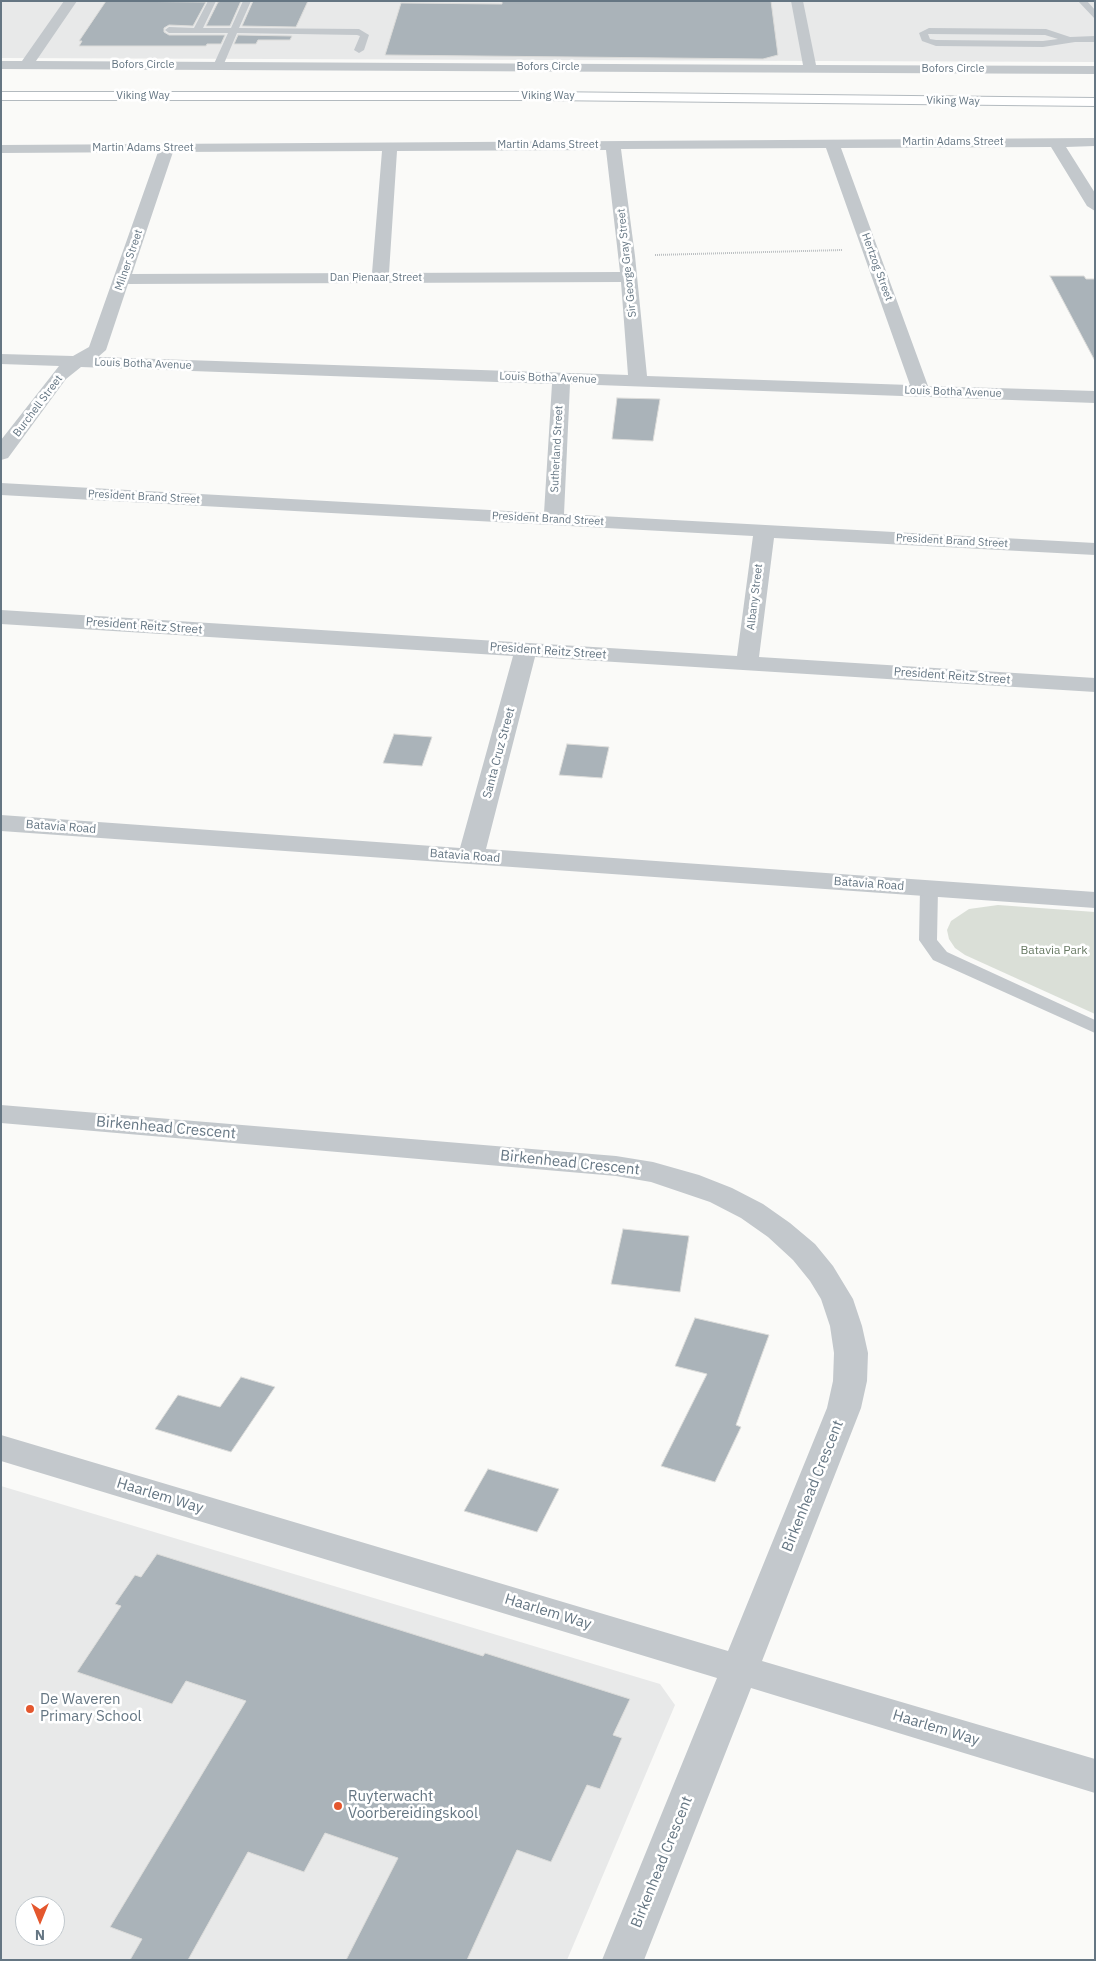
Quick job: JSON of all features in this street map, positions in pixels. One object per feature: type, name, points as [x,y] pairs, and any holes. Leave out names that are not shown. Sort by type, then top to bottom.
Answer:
[{"type":"main road","name":"Viking Way","points":[[1,96],[543,96],[1095,102]]},
{"type":"main road","name":"Viking Way","points":[[1,110],[340,109],[1095,115]]},
{"type":"street","points":[[26,65],[71,1]]},
{"type":"street","points":[[797,1],[810,68]]},
{"type":"street","name":"Bofors Circle","points":[[1,65],[1095,70]]},
{"type":"street","points":[[1056,142],[1095,206]]},
{"type":"street","name":"Martin Adams Street","points":[[1,149],[1095,142]]},
{"type":"street","name":"Hertzog Street","points":[[832,143],[921,391]]},
{"type":"street","name":"Sir George Gray Street","points":[[613,144],[627,256],[638,381]]},
{"type":"street","points":[[380,278],[390,146]]},
{"type":"street","name":"Milner Street","points":[[77,361],[97,350],[123,280],[167,148]]},
{"type":"street","name":"Dan Pienaar Street","points":[[123,280],[629,276]]},
{"type":"street","name":"Louis Botha Avenue","points":[[1,359],[1095,397]]},
{"type":"street","name":"Burchell Street","points":[[1,454],[60,375],[77,361]]},
{"type":"street","name":"Sutherland Street","points":[[554,519],[561,378]]},
{"type":"street","name":"President Brand Street","points":[[1,489],[1095,549]]},
{"type":"street","name":"Albany Street","points":[[747,663],[764,531]]},
{"type":"street","name":"President Reitz Street","points":[[1,617],[1095,685]]},
{"type":"street","name":"Santa Cruz Street","points":[[471,856],[526,650]]},
{"type":"street","name":"Batavia Road","points":[[1,823],[1095,900]]},
{"type":"street","name":"Birkenhead Crescent","points":[[1,1114],[616,1166],[688,1182],[721,1194],[752,1211],[779,1230],[810,1259],[822,1274],[837,1299],[846,1326],[851,1353],[850,1381],[844,1408],[623,1960]]},
{"type":"street","name":"Haarlem Way","points":[[1,1448],[1095,1776]]},
{"type":"lane","points":[[197,30],[212,1]]},
{"type":"lane","points":[[218,66],[247,1]]},
{"type":"lane","points":[[1082,1],[1095,16]]},
{"type":"lane","points":[[169,30],[359,32],[365,35],[359,50]]},
{"type":"lane","points":[[1070,40],[1053,33],[1039,32],[929,31],[923,33],[926,41],[936,43],[1043,44],[1095,39]]},
{"type":"lane","points":[[929,888],[928,940],[940,956],[1095,1027]]},
{"type":"path","points":[[627,256],[871,250]]},
{"type":"shaded area","points":[[1,1],[1095,1],[1095,62],[1,58]]},
{"type":"shaded area","name":"Ruyterwacht Voorbereidingskool","points":[[1,1486],[660,1684],[675,1705],[567,1960],[1,1960]]},
{"type":"green space","name":"Batavia Park","points":[[998,905],[1095,912],[1095,1014],[965,955],[955,948],[949,939],[947,930],[951,921],[969,909]]},
{"type":"building","points":[[106,1],[206,2],[193,26],[169,25],[164,28],[164,32],[169,35],[225,35],[221,44],[207,44],[206,46],[79,46],[82,41],[79,41]]},
{"type":"building","points":[[241,1],[230,26],[206,26],[218,2]]},
{"type":"building","points":[[253,1],[308,1],[296,27],[242,26]]},
{"type":"building","points":[[502,1],[771,1],[778,55],[763,59],[385,55],[401,3],[502,4]]},
{"type":"building","points":[[238,35],[292,36],[290,40],[258,40],[256,44],[234,44]]},
{"type":"building","points":[[1050,276],[1084,276],[1086,279],[1095,279],[1095,361]]},
{"type":"building","points":[[617,398],[660,399],[653,441],[612,439]]},
{"type":"building","points":[[394,734],[432,737],[422,766],[383,763]]},
{"type":"building","points":[[567,744],[609,747],[602,778],[559,775]]},
{"type":"building","points":[[623,1229],[689,1236],[680,1292],[611,1284]]},
{"type":"building","points":[[695,1318],[769,1335],[736,1425],[741,1427],[715,1482],[661,1466],[707,1374],[675,1366]]},
{"type":"building","points":[[241,1377],[275,1387],[231,1452],[155,1429],[178,1395],[220,1407]]},
{"type":"building","points":[[488,1469],[559,1489],[537,1532],[464,1511]]},
{"type":"building","points":[[157,1554],[483,1656],[485,1653],[630,1699],[613,1735],[622,1738],[600,1789],[587,1785],[551,1862],[517,1850],[467,1960],[346,1960],[398,1858],[325,1833],[304,1872],[248,1852],[188,1960],[130,1960],[142,1939],[110,1927],[246,1701],[186,1681],[172,1704],[77,1672],[121,1606],[115,1604],[135,1575],[141,1577]]},
{"type":"place","name":"De Waveren Primary School","points":[[30,1709]]},
{"type":"place","name":"Ruyterwacht Voorbereidingskool","points":[[338,1806]]}]
